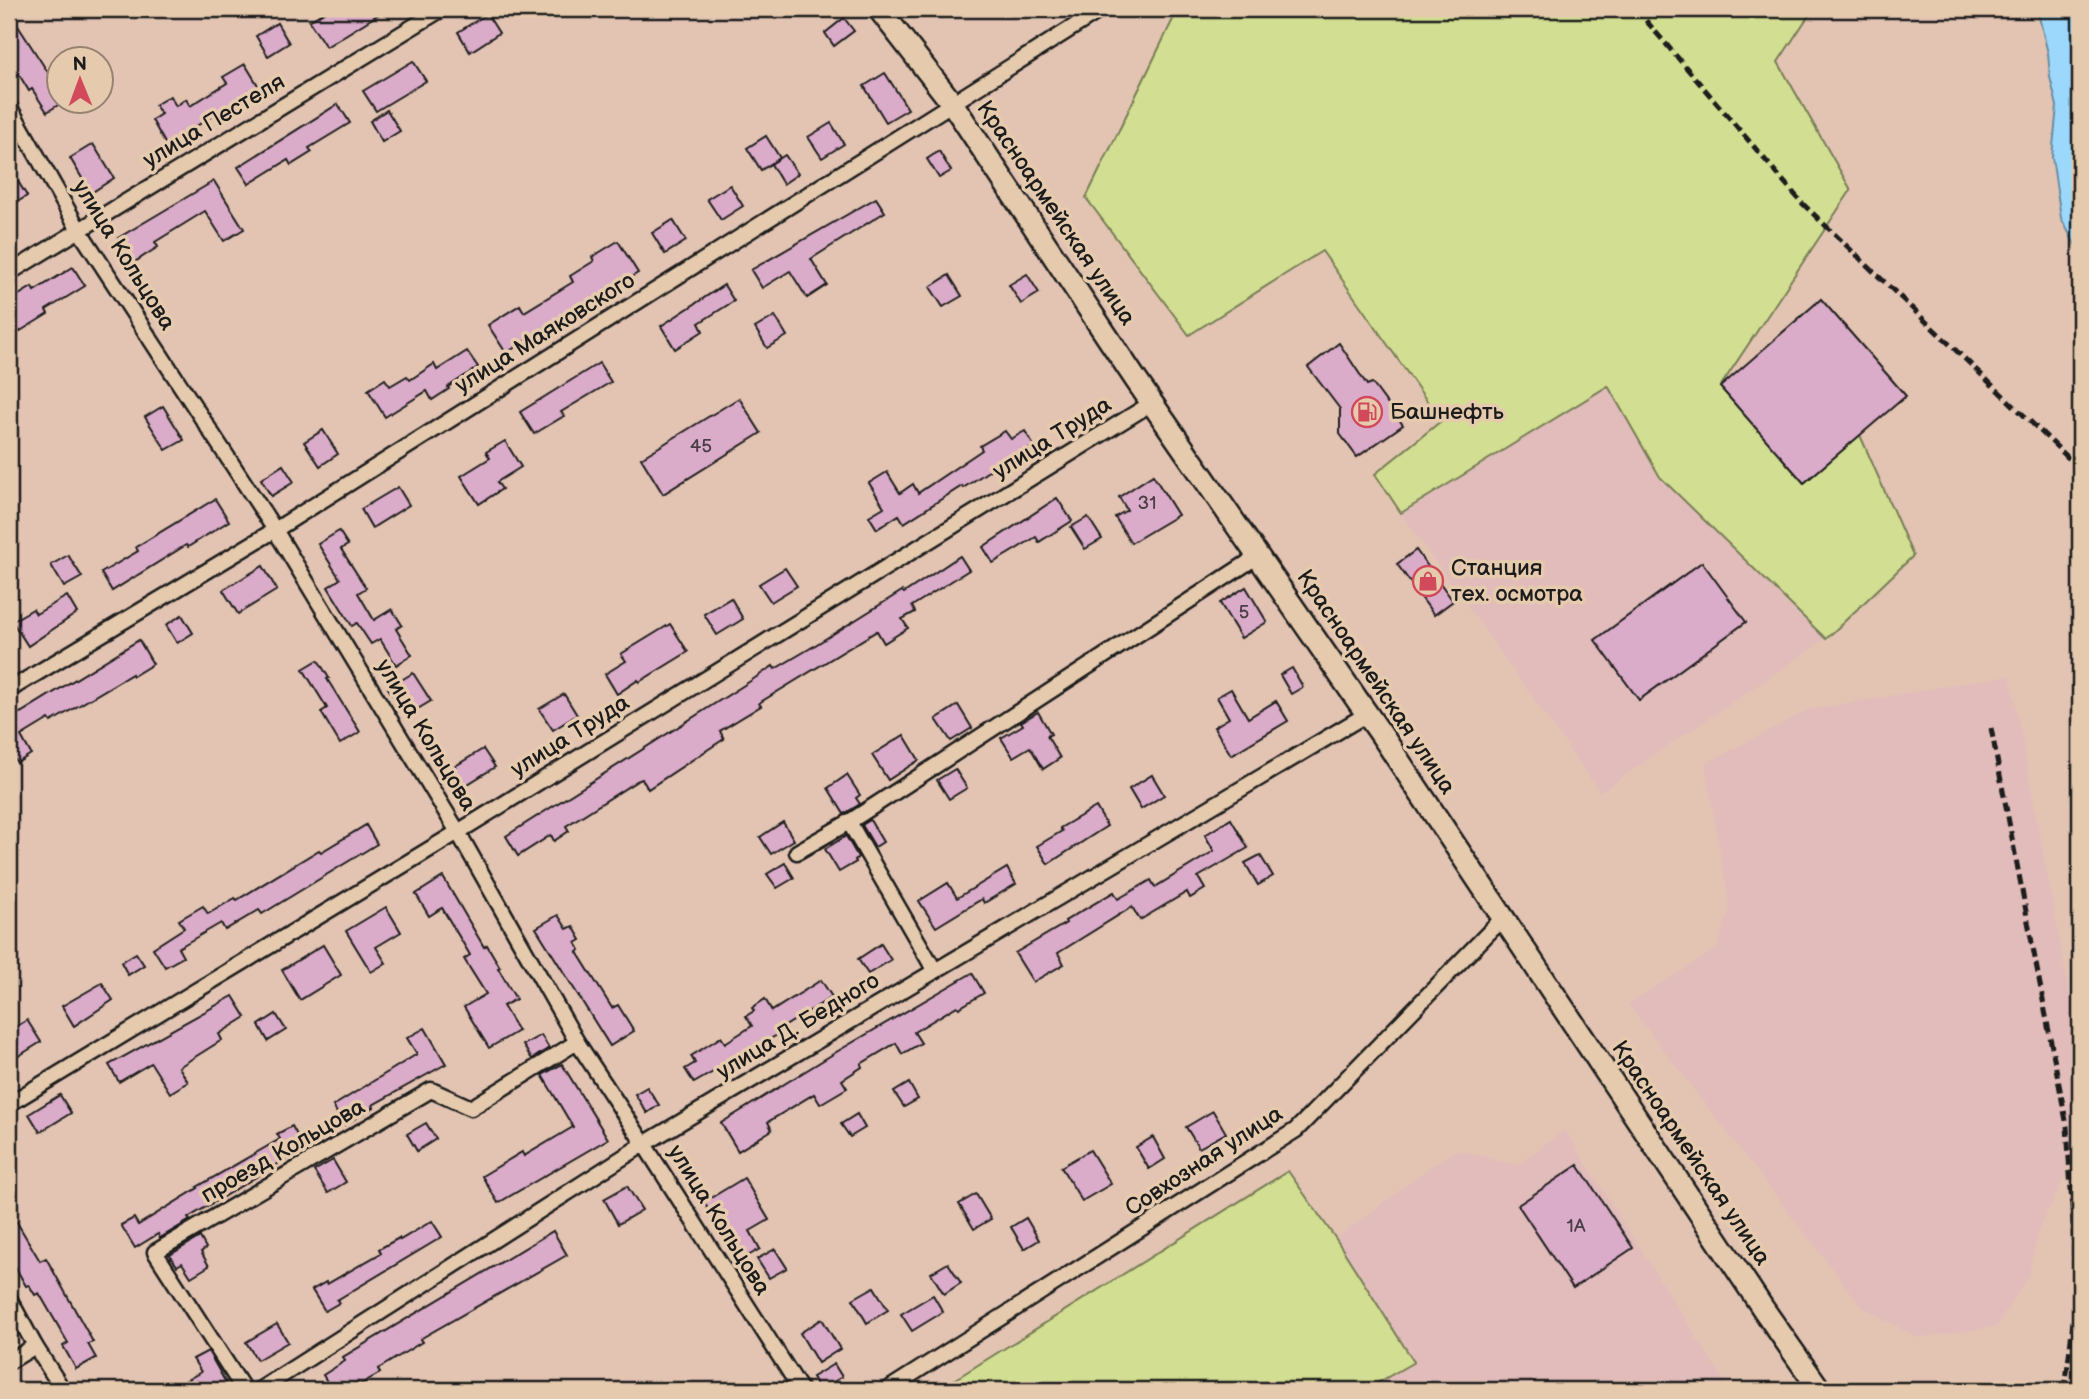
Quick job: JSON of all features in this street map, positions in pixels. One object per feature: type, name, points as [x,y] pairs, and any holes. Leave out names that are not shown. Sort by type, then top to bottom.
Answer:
[{"type":"main road","name":"Красноармейская улица","points":[[879,9],[952,103],[1152,402],[1367,714],[1756,1299],[1820,1390]]},
{"type":"street","name":"улица Пестеля","points":[[9,273],[442,9]]},
{"type":"street","name":"улица Маяковского","points":[[9,690],[275,530],[1102,9]]},
{"type":"street","name":"улица Кольцова","points":[[9,106],[79,230],[275,530],[458,832],[577,1042],[801,1390]]},
{"type":"street","name":"улица Труда","points":[[9,1104],[458,832],[1152,402]]},
{"type":"street","points":[[797,852],[849,822],[1258,556]]},
{"type":"street","name":"улица Д. Бедного","points":[[259,1390],[644,1144],[1367,714]]},
{"type":"street","points":[[849,822],[935,971]]},
{"type":"street","name":"Совхозная улица","points":[[887,1390],[1296,1130],[1503,918]]},
{"type":"street","name":"проезд Кольцова","points":[[244,1390],[155,1252],[431,1090],[471,1108],[577,1042]]},
{"type":"street","points":[[9,1298],[63,1390]]},
{"type":"street","points":[[9,1362],[35,1346]]},
{"type":"shaded area","points":[[1609,386],[1660,477],[1826,639],[1600,792],[1401,513]]},
{"type":"shaded area","points":[[2010,675],[2080,1050],[2080,1145],[2038,1231],[2029,1275],[1996,1327],[1918,1338],[1861,1306],[1628,1004],[1717,949],[1730,908],[1705,764],[1808,710]]},
{"type":"shaded area","points":[[1565,1130],[1730,1390],[1365,1390],[1413,1362],[1336,1239],[1431,1166],[1458,1150],[1516,1165]]},
{"type":"green space","points":[[1178,9],[1813,9],[1778,62],[1851,190],[1720,387],[1804,483],[1860,435],[1913,556],[1826,639],[1660,477],[1608,386],[1401,513],[1375,474],[1441,421],[1322,251],[1189,335],[1086,198]]},
{"type":"green space","points":[[1288,1171],[1336,1239],[1414,1362],[1365,1390],[938,1390]]},
{"type":"water","points":[[2037,9],[2075,9],[2080,22],[2080,254],[2061,218],[2052,157],[2057,106]]},
{"type":"building","points":[[329,9],[387,9],[326,47],[309,21]]},
{"type":"building","points":[[9,12],[46,69],[46,110],[32,89],[29,91],[9,58]]},
{"type":"building","points":[[487,14],[499,33],[470,52],[458,32]]},
{"type":"building","points":[[844,18],[854,31],[834,46],[825,33]]},
{"type":"building","points":[[277,23],[289,43],[268,56],[256,36]]},
{"type":"building","points":[[413,61],[426,81],[376,111],[363,91]]},
{"type":"building","points":[[245,64],[259,87],[166,145],[152,120],[161,114],[155,105],[170,96],[176,106],[186,99],[190,106],[227,83],[223,77]]},
{"type":"building","points":[[885,73],[908,109],[886,122],[864,86]]},
{"type":"building","points":[[338,104],[350,123],[309,148],[312,152],[291,165],[288,160],[249,184],[238,167]]},
{"type":"building","points":[[387,110],[400,131],[382,142],[370,121]]},
{"type":"building","points":[[831,123],[844,144],[822,158],[808,137]]},
{"type":"building","points":[[766,136],[780,158],[761,170],[747,148]]},
{"type":"building","points":[[93,144],[114,178],[91,193],[70,158]]},
{"type":"building","points":[[939,151],[951,171],[939,178],[927,159]]},
{"type":"building","points":[[785,155],[798,174],[783,184],[771,164]]},
{"type":"building","points":[[9,167],[27,196],[9,207]]},
{"type":"building","points":[[214,181],[244,229],[224,241],[205,211],[155,242],[158,247],[133,263],[118,238]]},
{"type":"building","points":[[730,185],[743,206],[721,220],[707,199]]},
{"type":"building","points":[[876,198],[885,212],[811,259],[827,285],[807,298],[790,271],[762,288],[751,270]]},
{"type":"building","points":[[673,220],[686,241],[665,254],[652,233]]},
{"type":"building","points":[[618,241],[638,273],[506,353],[488,325],[520,305],[524,312],[573,282],[570,276],[594,261],[592,257]]},
{"type":"building","points":[[73,267],[85,286],[46,310],[48,314],[9,338],[9,301],[32,287],[34,291]]},
{"type":"building","points":[[1027,274],[1039,293],[1021,304],[1009,285]]},
{"type":"building","points":[[949,275],[962,296],[943,307],[930,287]]},
{"type":"building","points":[[724,285],[734,301],[699,323],[703,331],[675,349],[661,326]]},
{"type":"building","points":[[1821,299],[1906,396],[1804,483],[1720,387]]},
{"type":"building","points":[[775,316],[787,336],[767,348],[755,328]]},
{"type":"building","points":[[1339,343],[1367,385],[1372,383],[1403,425],[1357,457],[1340,434],[1340,409],[1308,367]]},
{"type":"building","points":[[467,351],[478,367],[432,400],[427,391],[385,417],[368,390],[385,379],[390,386],[407,376],[410,380],[434,364],[437,370]]},
{"type":"building","points":[[599,363],[611,382],[561,412],[564,416],[534,434],[520,412]]},
{"type":"building","points":[[739,398],[761,433],[663,494],[641,458]]},
{"type":"building","points":[[163,406],[184,440],[166,450],[145,417]]},
{"type":"building","points":[[323,430],[338,454],[320,466],[304,442]]},
{"type":"building","points":[[1005,431],[1011,439],[1025,431],[1034,446],[963,488],[962,486],[904,523],[899,515],[877,529],[869,516],[884,507],[869,483],[887,472],[900,493],[913,484],[918,493],[982,450],[980,446]]},
{"type":"building","points":[[505,441],[521,467],[497,482],[502,489],[479,504],[461,476],[490,458],[486,452]]},
{"type":"building","points":[[283,465],[294,482],[271,496],[261,479]]},
{"type":"building","points":[[1153,475],[1178,515],[1131,543],[1115,517],[1127,510],[1119,497]]},
{"type":"building","points":[[398,487],[409,505],[372,528],[361,509]]},
{"type":"building","points":[[1057,498],[1072,521],[1039,542],[1036,537],[993,563],[983,547]]},
{"type":"building","points":[[215,499],[229,521],[112,591],[101,573],[138,551],[136,547]]},
{"type":"building","points":[[1088,517],[1102,539],[1085,549],[1071,527]]},
{"type":"building","points":[[339,531],[348,545],[341,549],[366,588],[358,593],[374,620],[392,609],[402,625],[396,629],[412,655],[396,665],[380,639],[371,644],[357,623],[352,626],[328,587],[340,579],[318,544]]},
{"type":"building","points":[[1416,550],[1453,601],[1434,615],[1397,564]]},
{"type":"building","points":[[68,555],[82,577],[64,587],[51,565]]},
{"type":"building","points":[[960,556],[969,570],[912,606],[915,612],[902,619],[908,628],[884,643],[877,631],[759,703],[761,706],[720,731],[724,739],[648,789],[642,779],[637,781],[566,826],[569,831],[554,841],[551,835],[518,856],[506,836],[773,666],[775,669],[809,649],[902,591],[904,593]]},
{"type":"building","points":[[1702,562],[1746,622],[1639,700],[1595,640]]},
{"type":"building","points":[[263,566],[277,590],[238,614],[223,590]]},
{"type":"building","points":[[785,568],[797,586],[771,602],[759,584]]},
{"type":"building","points":[[1246,587],[1267,622],[1241,638],[1220,603]]},
{"type":"building","points":[[67,596],[77,613],[28,646],[12,621],[33,609],[36,614]]},
{"type":"building","points":[[731,598],[743,619],[717,635],[704,614]]},
{"type":"building","points":[[182,615],[193,633],[177,643],[166,625]]},
{"type":"building","points":[[670,624],[688,652],[617,694],[605,674],[626,661],[621,654]]},
{"type":"building","points":[[139,640],[153,664],[21,736],[31,754],[17,763],[9,749],[9,717],[22,712]]},
{"type":"building","points":[[318,660],[360,732],[340,744],[321,712],[327,708],[303,669]]},
{"type":"building","points":[[1292,668],[1303,687],[1291,694],[1280,675]]},
{"type":"building","points":[[413,673],[431,701],[406,716],[388,688]]},
{"type":"building","points":[[1231,689],[1248,718],[1276,701],[1288,721],[1231,755],[1214,727],[1229,718],[1217,697]]},
{"type":"building","points":[[564,694],[577,715],[553,730],[539,709]]},
{"type":"building","points":[[958,705],[972,728],[951,741],[936,719]]},
{"type":"building","points":[[1038,712],[1051,734],[1047,736],[1060,758],[1043,769],[1030,747],[1013,757],[1001,738]]},
{"type":"building","points":[[904,735],[919,760],[888,780],[872,755]]},
{"type":"building","points":[[483,749],[495,767],[455,792],[444,773]]},
{"type":"building","points":[[955,769],[967,788],[949,799],[937,780]]},
{"type":"building","points":[[847,775],[860,795],[856,798],[860,804],[844,814],[828,788]]},
{"type":"building","points":[[1152,775],[1164,795],[1141,809],[1129,789]]},
{"type":"building","points":[[1096,807],[1107,826],[1048,864],[1037,846],[1062,831],[1060,828]]},
{"type":"building","points":[[1231,819],[1248,848],[1198,877],[1205,889],[1190,898],[1187,892],[1140,920],[1132,907],[1058,953],[1064,964],[1033,982],[1015,953],[1114,892],[1118,899],[1151,880],[1155,887],[1214,851],[1205,835]]},
{"type":"building","points":[[870,820],[883,842],[875,847],[862,825]]},
{"type":"building","points":[[783,822],[794,840],[771,854],[760,837]]},
{"type":"building","points":[[366,825],[377,844],[262,914],[259,910],[225,930],[221,923],[178,948],[183,957],[165,967],[153,948],[184,928],[179,920],[203,906],[208,914],[235,898],[237,900]]},
{"type":"building","points":[[846,836],[858,857],[856,862],[839,872],[825,849]]},
{"type":"building","points":[[1260,855],[1273,876],[1258,885],[1245,863]]},
{"type":"building","points":[[785,863],[794,878],[777,888],[767,874]]},
{"type":"building","points":[[1007,868],[1016,884],[984,903],[982,899],[936,927],[919,901],[948,883],[957,898]]},
{"type":"building","points":[[443,877],[484,947],[487,945],[516,999],[503,1006],[518,1031],[489,1048],[464,1007],[486,994],[464,959],[470,955],[442,908],[429,916],[416,894]]},
{"type":"building","points":[[386,907],[401,932],[376,947],[386,963],[371,972],[346,931]]},
{"type":"building","points":[[558,915],[567,929],[573,926],[581,940],[576,943],[580,950],[577,952],[612,1008],[618,1005],[634,1031],[610,1046],[536,928]]},
{"type":"building","points":[[881,944],[891,960],[868,974],[858,959]]},
{"type":"building","points":[[323,945],[341,975],[300,1000],[282,970]]},
{"type":"building","points":[[136,953],[144,965],[128,975],[121,962]]},
{"type":"building","points":[[972,973],[984,993],[914,1032],[921,1043],[902,1054],[896,1043],[861,1064],[862,1067],[842,1080],[847,1088],[820,1104],[814,1094],[768,1122],[772,1130],[738,1151],[721,1123]]},
{"type":"building","points":[[821,980],[832,997],[782,1028],[784,1031],[694,1083],[685,1069],[695,1063],[691,1056],[721,1037],[725,1043],[752,1026],[746,1016],[765,999],[772,1011]]},
{"type":"building","points":[[102,983],[113,1000],[74,1026],[62,1006]]},
{"type":"building","points":[[233,996],[246,1017],[219,1034],[222,1040],[179,1067],[188,1082],[170,1093],[151,1063],[119,1082],[109,1065]]},
{"type":"building","points":[[276,1014],[286,1030],[268,1041],[259,1025]]},
{"type":"building","points":[[27,1020],[41,1042],[9,1062],[9,1031]]},
{"type":"building","points":[[425,1028],[446,1064],[373,1105],[374,1107],[344,1125],[333,1106],[417,1054],[407,1038]]},
{"type":"building","points":[[541,1035],[549,1048],[532,1059],[523,1045]]},
{"type":"building","points":[[562,1064],[608,1139],[498,1203],[482,1176],[522,1152],[524,1156],[573,1127],[542,1075]]},
{"type":"building","points":[[909,1083],[918,1099],[904,1107],[894,1092]]},
{"type":"building","points":[[647,1087],[659,1105],[647,1113],[635,1094]]},
{"type":"building","points":[[60,1095],[71,1113],[40,1132],[29,1114]]},
{"type":"building","points":[[1213,1111],[1226,1133],[1199,1148],[1186,1127]]},
{"type":"building","points":[[857,1114],[865,1128],[850,1137],[841,1124]]},
{"type":"building","points":[[426,1123],[436,1139],[417,1151],[407,1134]]},
{"type":"building","points":[[292,1126],[304,1148],[188,1218],[190,1220],[160,1238],[158,1234],[135,1248],[121,1225],[134,1218],[138,1225],[280,1139],[277,1134]]},
{"type":"building","points":[[1153,1137],[1165,1159],[1149,1169],[1136,1147]]},
{"type":"building","points":[[1090,1150],[1111,1184],[1082,1201],[1061,1167]]},
{"type":"building","points":[[333,1160],[346,1182],[328,1193],[314,1171]]},
{"type":"building","points":[[1578,1165],[1633,1248],[1573,1288],[1518,1205]]},
{"type":"building","points":[[744,1178],[769,1220],[750,1231],[760,1249],[741,1260],[704,1202]]},
{"type":"building","points":[[627,1186],[642,1210],[618,1224],[604,1199]]},
{"type":"building","points":[[976,1194],[991,1219],[974,1229],[959,1204]]},
{"type":"building","points":[[9,1209],[40,1261],[46,1258],[93,1342],[88,1344],[96,1358],[76,1369],[63,1346],[68,1343],[39,1293],[35,1295],[29,1285],[26,1286],[9,1256]]},
{"type":"building","points":[[1026,1218],[1039,1240],[1024,1249],[1011,1227]]},
{"type":"building","points":[[432,1221],[442,1237],[337,1300],[339,1303],[325,1311],[312,1290],[381,1253],[379,1249]]},
{"type":"building","points":[[553,1231],[567,1255],[420,1339],[422,1342],[378,1369],[380,1373],[359,1385],[357,1382],[342,1390],[332,1390],[323,1375],[345,1361],[343,1357]]},
{"type":"building","points":[[200,1237],[206,1248],[201,1252],[209,1266],[191,1277],[182,1263],[177,1266],[170,1255]]},
{"type":"building","points":[[775,1249],[787,1268],[769,1278],[757,1259]]},
{"type":"building","points":[[948,1263],[961,1283],[944,1294],[931,1273]]},
{"type":"building","points":[[874,1287],[888,1310],[867,1323],[853,1299]]},
{"type":"building","points":[[933,1295],[943,1312],[912,1331],[901,1314]]},
{"type":"building","points":[[822,1319],[840,1349],[818,1363],[800,1333]]},
{"type":"building","points":[[277,1324],[288,1342],[257,1360],[246,1342]]},
{"type":"building","points":[[208,1351],[226,1383],[213,1390],[169,1390],[201,1372],[193,1359]]},
{"type":"building","points":[[834,1364],[842,1377],[819,1390],[812,1377]]},
{"type":"railway","points":[[1636,9],[1803,204],[2080,469]]},
{"type":"railway","points":[[1991,728],[2067,1126],[2075,1305],[2065,1389]]},
{"type":"place","name":"Башнефть","points":[[1367,412]]},
{"type":"place","name":"Станция тех. осмотра","points":[[1428,581]]}]
